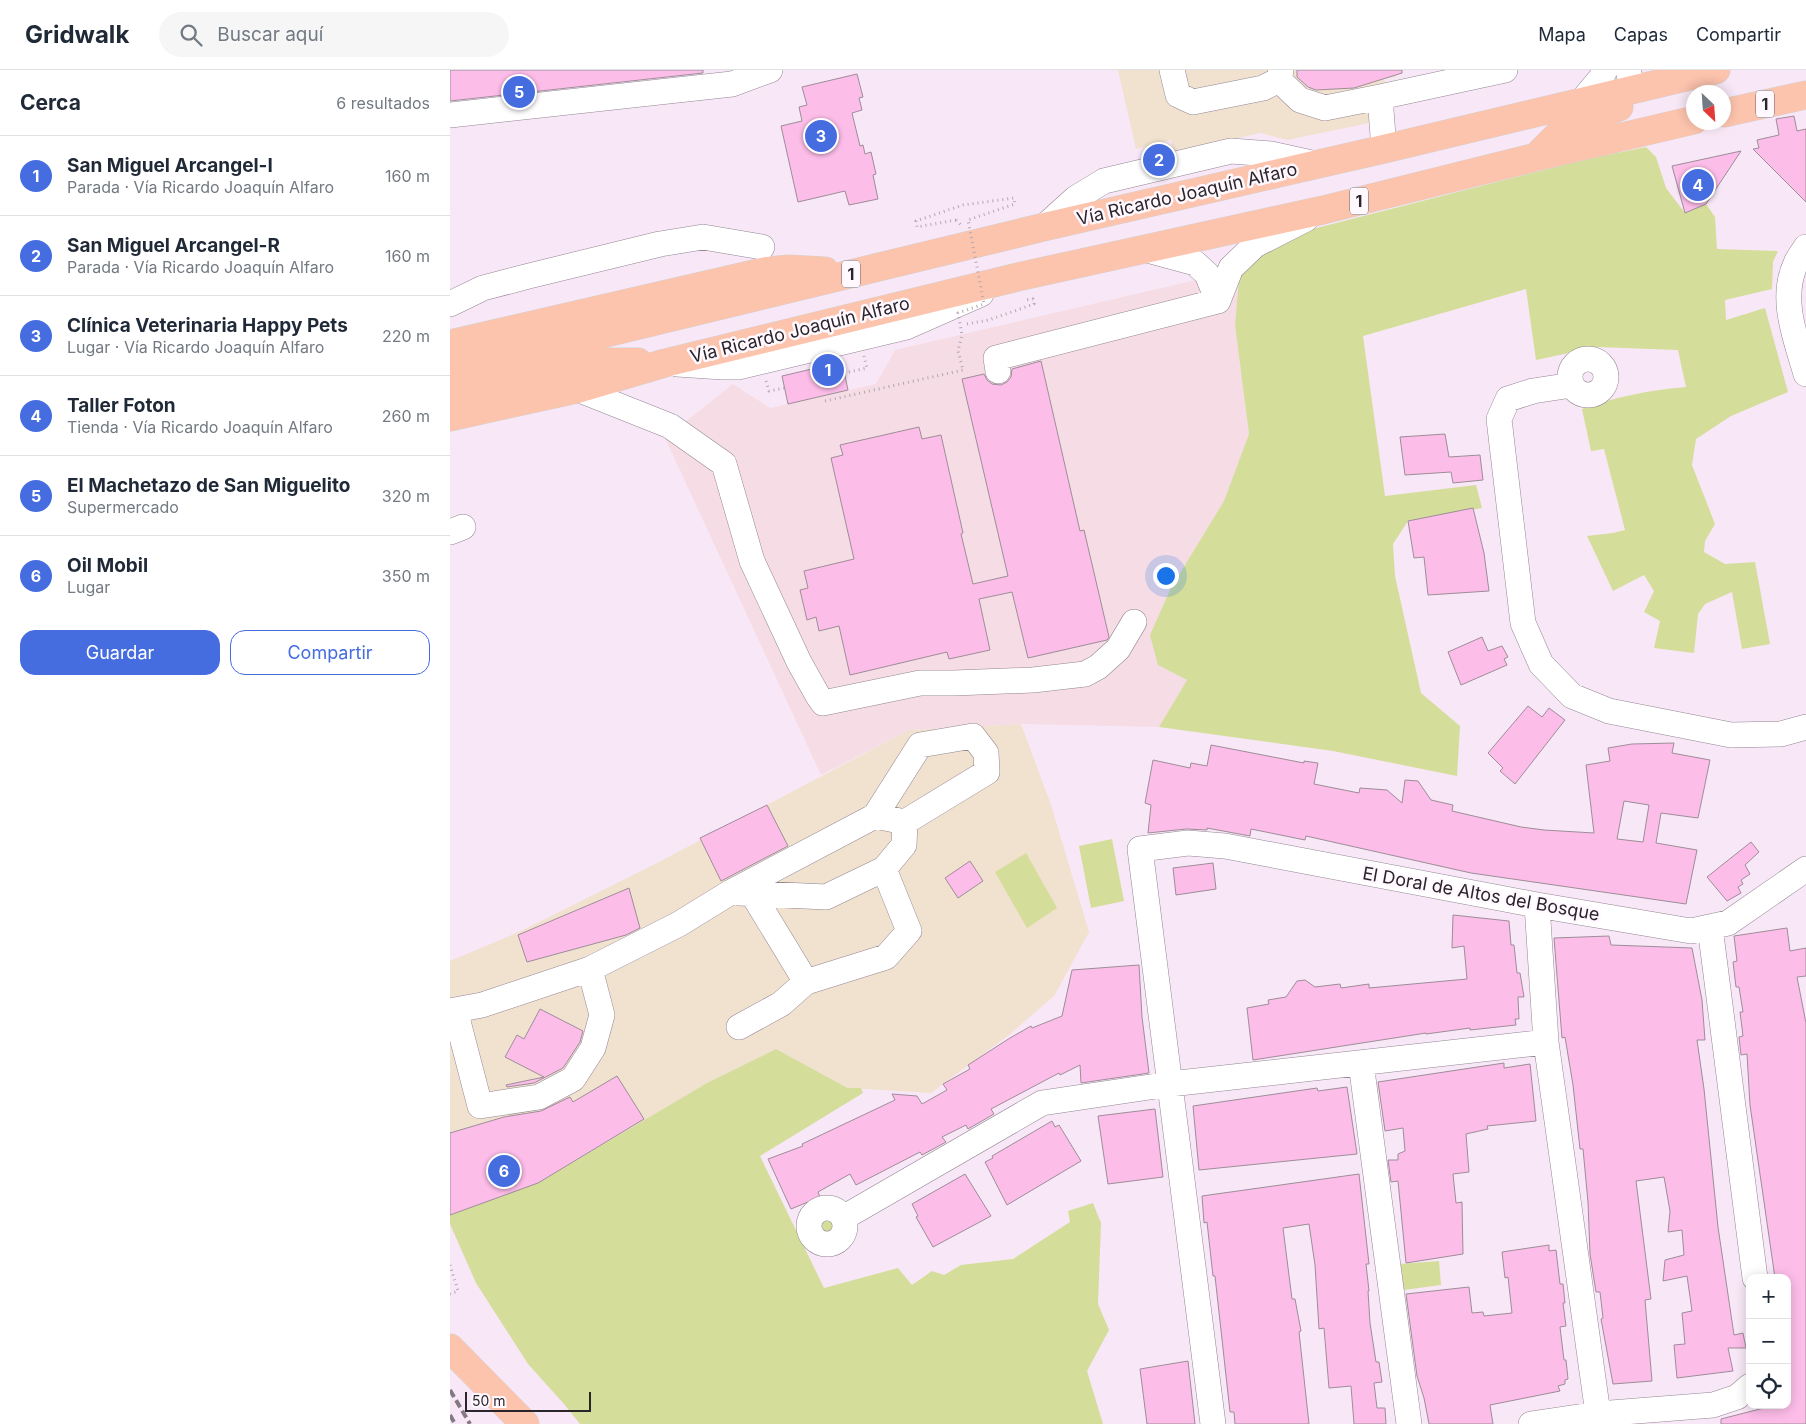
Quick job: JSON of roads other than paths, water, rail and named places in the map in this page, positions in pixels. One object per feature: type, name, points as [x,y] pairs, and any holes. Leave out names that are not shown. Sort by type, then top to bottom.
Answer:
[{"type":"main road","name":"Vía Ricardo Joaquín Alfaro","points":[[450,371],[1044,227],[1580,102],[1630,80],[1716,70]]},
{"type":"main road","points":[[1536,156],[1558,135],[1624,103],[1630,80]]},
{"type":"main road","name":"1","points":[[1731,112],[1806,96]]},
{"type":"main road","name":"Vía Ricardo Joaquín Alfaro","points":[[665,363],[1023,288],[1147,250],[1322,210],[1536,156],[1686,122]]},
{"type":"main road","points":[[450,344],[767,271],[789,269],[857,272]]},
{"type":"main road","points":[[450,391],[582,362],[665,363]]},
{"type":"main road","points":[[450,417],[577,389],[665,363]]},
{"type":"main road","points":[[450,1348],[525,1424]]},
{"type":"main road","points":[[450,1352],[492,1410],[505,1424]]},
{"type":"street","points":[[450,115],[732,84],[743,75],[770,70]]},
{"type":"street","points":[[1172,70],[1178,95],[1193,102],[1264,88],[1280,75],[1300,100],[1326,108],[1505,70]]},
{"type":"street","points":[[1580,102],[1601,78],[1605,70]]},
{"type":"street","points":[[1380,97],[1384,149]]},
{"type":"street","points":[[1218,301],[1231,268],[1255,245],[1322,210]]},
{"type":"street","points":[[456,297],[528,276],[660,244],[703,237],[762,247]]},
{"type":"street","points":[[1806,247],[1795,264],[1788,290],[1790,321],[1806,374]]},
{"type":"street","points":[[1147,250],[1195,263],[1207,274],[1218,301]]},
{"type":"street","points":[[998,371],[996,358],[1218,301]]},
{"type":"street","points":[[1572,386],[1533,391],[1508,399],[1499,418],[1522,624],[1541,664],[1572,696],[1609,711],[1731,735],[1781,734],[1806,727]]},
{"type":"street","points":[[577,389],[670,426],[724,464],[752,561],[799,662],[823,703],[920,683],[954,684],[1033,680],[1085,674],[1098,667],[1118,649],[1134,622]]},
{"type":"street","points":[[590,968],[602,1015],[593,1048],[573,1079],[539,1097],[480,1106],[453,1010],[482,1005],[590,968],[741,893],[875,816],[920,745],[973,736],[986,753],[987,772],[905,822],[875,816]]},
{"type":"street","points":[[741,893],[826,897],[884,869],[904,845],[905,822]]},
{"type":"street","name":"El Doral de Altos del Bosque","points":[[1170,1084],[1140,849],[1188,843],[1225,846],[1537,905],[1690,931],[1728,923],[1806,869]]},
{"type":"street","points":[[739,1027],[781,1004],[806,982],[886,957],[909,931],[884,869]]},
{"type":"street","points":[[741,893],[806,982]]},
{"type":"street","points":[[1537,905],[1546,1042],[1598,1414]]},
{"type":"street","points":[[1710,927],[1753,1274]]},
{"type":"street","points":[[843,1218],[1042,1103],[1170,1084],[1546,1042]]},
{"type":"street","points":[[1361,1063],[1409,1424]]},
{"type":"street","points":[[1170,1084],[1213,1424]]},
{"type":"street","points":[[1530,1424],[1598,1414],[1713,1405],[1737,1398],[1746,1390]]},
{"type":"railway","points":[[450,1390],[470,1424]]},
{"type":"railway","points":[[450,1415],[455,1424]]},
{"type":"place","name":"El Machetazo de San Miguelito","points":[[519,92]]},
{"type":"place","name":"Clínica Veterinaria Happy Pets","points":[[821,136]]},
{"type":"place","name":"San Miguel Arcangel-R","points":[[1159,160]]},
{"type":"place","name":"Taller Foton","points":[[1698,185]]},
{"type":"place","name":"San Miguel Arcangel-I","points":[[828,370]]},
{"type":"place","name":"Oil Mobil","points":[[504,1171]]}]
